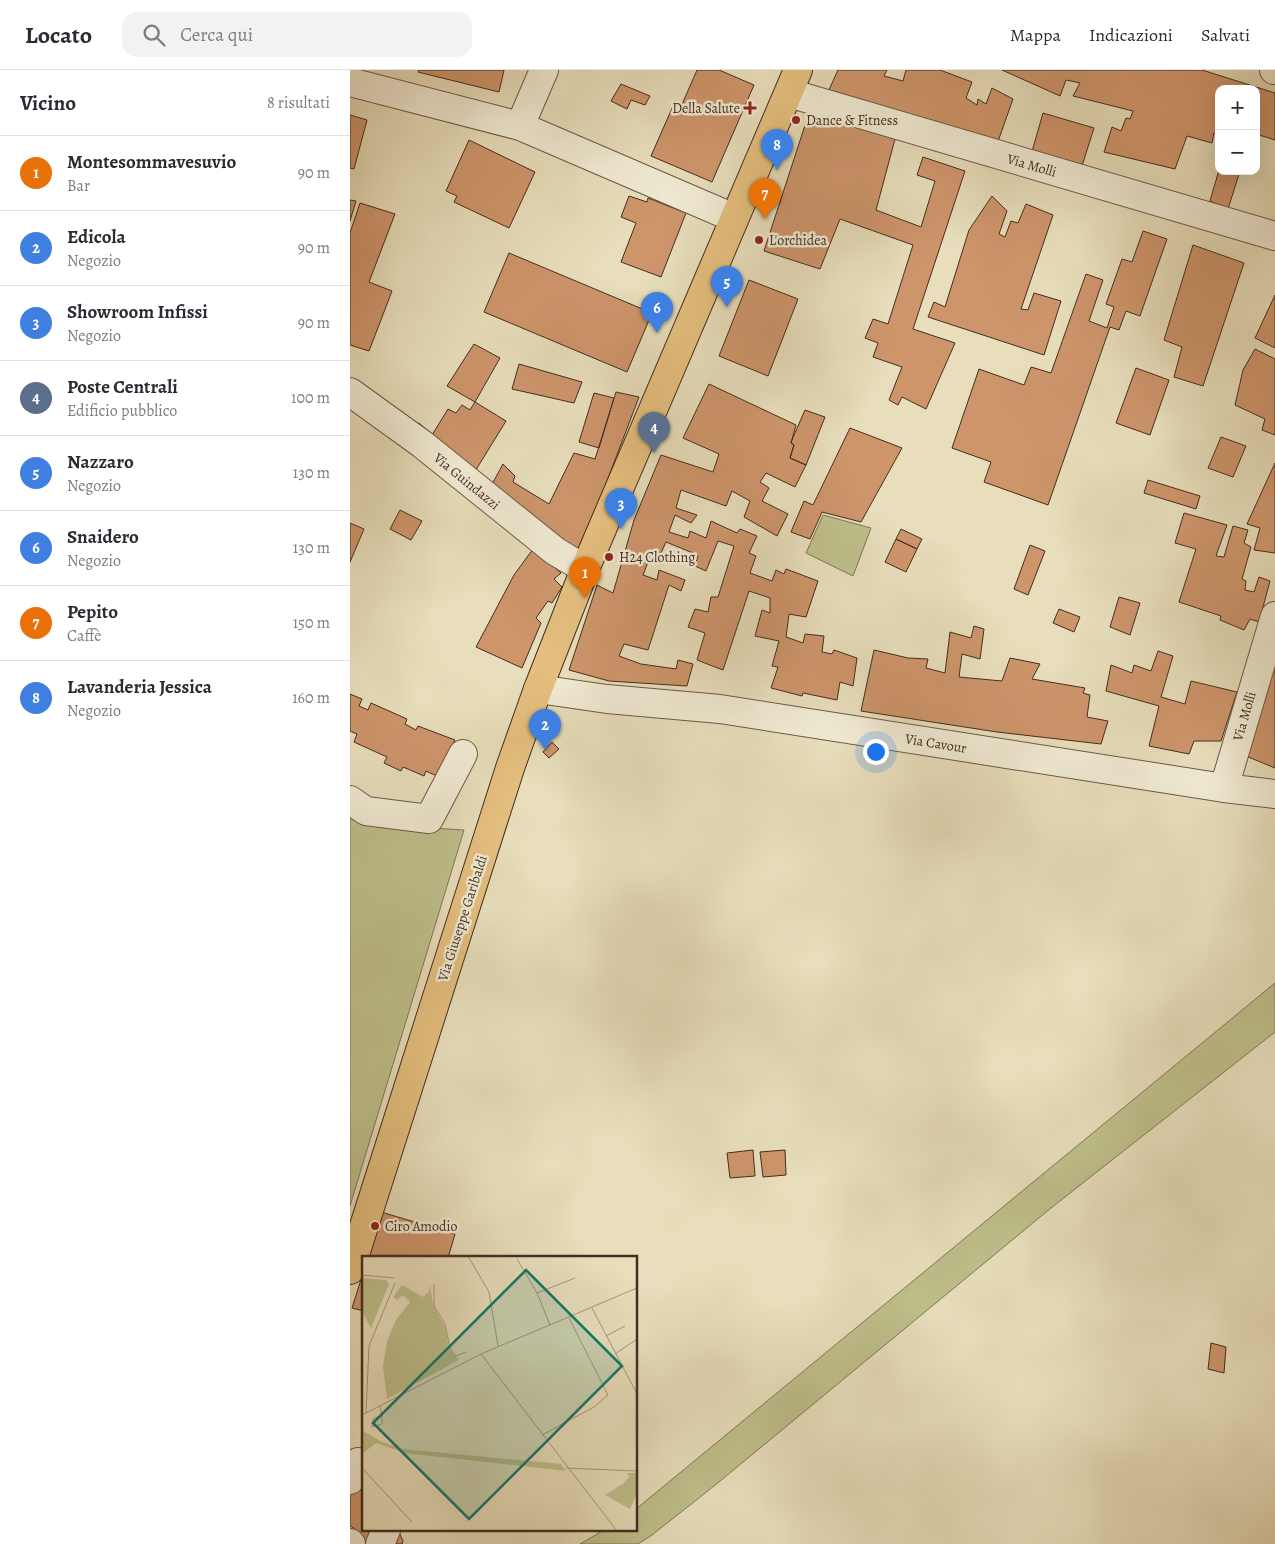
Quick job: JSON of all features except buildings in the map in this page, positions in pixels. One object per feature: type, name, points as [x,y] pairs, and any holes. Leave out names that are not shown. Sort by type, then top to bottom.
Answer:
[{"type":"main road","name":"Via Giuseppe Garibaldi","points":[[350,1270],[510,768],[538,690],[585,568],[793,82]]},
{"type":"street","points":[[520,126],[544,70]]},
{"type":"street","points":[[350,82],[520,126],[734,218]]},
{"type":"street","name":"Via Molli","points":[[793,82],[1275,236]]},
{"type":"street","name":"Via Guindazzi","points":[[350,392],[360,397],[422,444],[555,551],[585,568]]},
{"type":"street","name":"Via Molli","points":[[1224,788],[1275,616]]},
{"type":"street","name":"Via Cavour","points":[[538,690],[606,699],[720,709],[1224,788],[1275,794]]},
{"type":"street","points":[[350,800],[366,811],[429,820],[462,754]]},
{"type":"street","points":[[380,1544],[385,1532]]},
{"type":"green space","points":[[823,515],[871,528],[853,576],[806,553]]},
{"type":"green space","points":[[350,810],[432,828],[464,830],[350,1206]]},
{"type":"green space","points":[[1275,983],[1275,1032],[1051,1208],[714,1486],[638,1544],[580,1544],[601,1532],[638,1532],[638,1507]]},
{"type":"place","name":"Della Salute","points":[[750,108]]},
{"type":"place","name":"Dance & Fitness","points":[[796,120]]},
{"type":"place","name":"Lavanderia Jessica","points":[[777,170]]},
{"type":"place","name":"Pepito","points":[[765,219]]},
{"type":"place","name":"L'orchidea","points":[[759,240]]},
{"type":"place","name":"Nazzaro","points":[[727,307]]},
{"type":"place","name":"Snaidero","points":[[657,333]]},
{"type":"place","name":"Poste Centrali","points":[[654,453]]},
{"type":"place","name":"Showroom Infissi","points":[[621,529]]},
{"type":"place","name":"H24 Clothing","points":[[609,557]]},
{"type":"place","name":"Montesommavesuvio","points":[[585,598]]},
{"type":"place","name":"Edicola","points":[[545,750]]},
{"type":"place","name":"Ciro Amodio","points":[[375,1226]]}]
